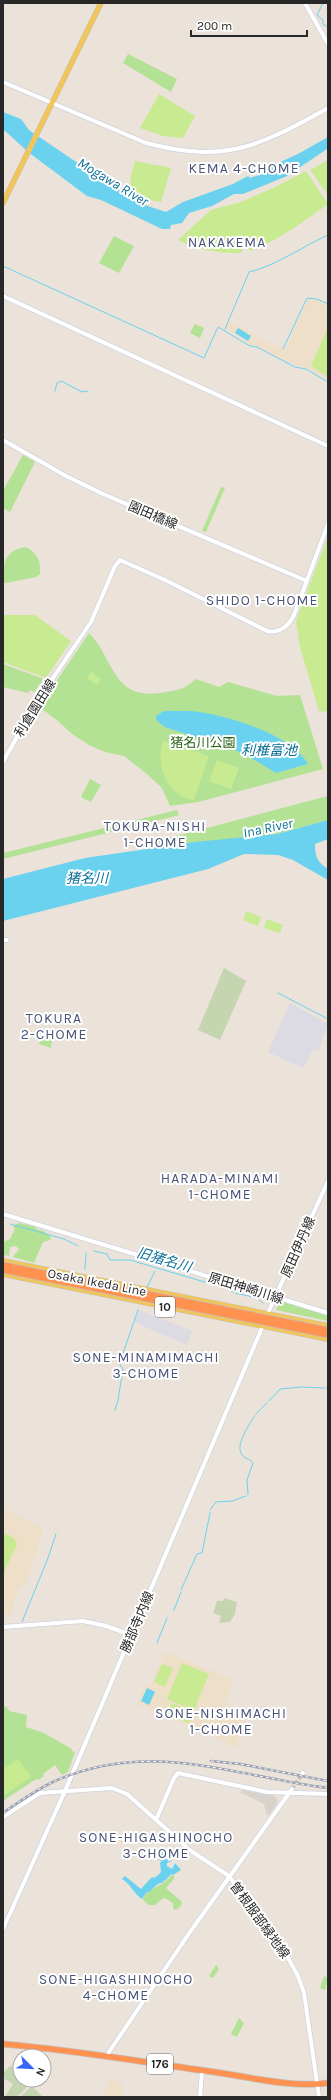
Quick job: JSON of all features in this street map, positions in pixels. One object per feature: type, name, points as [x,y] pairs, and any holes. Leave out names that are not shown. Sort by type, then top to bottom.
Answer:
[{"type":"highway","points":[[3,1265],[328,1330]]},
{"type":"highway","points":[[3,1270],[328,1335]]},
{"type":"highway","name":"176","points":[[3,2044],[107,2055],[275,2081],[317,2084],[328,2083]]},
{"type":"main road","points":[[3,202],[101,3]]},
{"type":"main road","name":"Osaka Ikeda Line","points":[[3,1261],[328,1326]]},
{"type":"main road","name":"Osaka Ikeda Line","points":[[3,1274],[328,1339]]},
{"type":"street","points":[[305,3],[328,44]]},
{"type":"street","points":[[3,82],[51,104],[146,143],[169,149],[197,153],[222,152],[255,145],[286,131],[328,108]]},
{"type":"street","points":[[3,296],[328,446]]},
{"type":"street","name":"園田橋線","points":[[3,440],[66,476],[103,494],[307,581]]},
{"type":"street","points":[[307,581],[328,524]]},
{"type":"street","name":"利倉園田線","points":[[3,762],[24,724],[91,622],[116,566],[121,560],[267,631],[276,632],[289,624],[307,581]]},
{"type":"street","name":"原田伊丹線","points":[[268,1314],[328,1181]]},
{"type":"street","name":"原田神崎川線","points":[[3,1214],[328,1313]]},
{"type":"street","name":"勝部寺内線","points":[[3,1929],[65,1791],[268,1314]]},
{"type":"street","points":[[3,1627],[83,1621],[106,1626],[131,1635]]},
{"type":"street","points":[[156,1820],[174,1778],[178,1773],[267,1792],[328,1794]]},
{"type":"street","name":"曽根服部緑地線","points":[[3,1817],[40,1793],[106,1787],[117,1789],[126,1794],[191,1851],[229,1876],[287,1956],[298,1976],[304,1993],[319,2097]]},
{"type":"street","points":[[107,2055],[229,1876],[292,1789]]},
{"type":"street","points":[[200,2097],[202,2070]]},
{"type":"shaded area","points":[[312,298],[328,305],[328,380],[307,368],[275,357],[258,346],[252,345],[226,328],[229,321],[285,351],[307,301]]},
{"type":"shaded area","points":[[290,1003],[328,1024],[318,1051],[313,1049],[303,1068],[268,1052]]},
{"type":"shaded area","points":[[139,1310],[192,1331],[187,1345],[134,1322]]},
{"type":"shaded area","points":[[3,1508],[41,1527],[43,1532],[26,1584],[18,1588],[11,1616],[3,1613]]},
{"type":"shaded area","points":[[165,1652],[233,1679],[225,1704],[247,1715],[236,1747],[137,1704],[145,1685],[150,1686]]},
{"type":"shaded area","points":[[242,1790],[274,1796],[277,1799],[277,1803],[269,1815],[266,1813],[264,1804],[242,1793],[239,1794]]},
{"type":"shaded area","points":[[111,2079],[124,2085],[121,2092],[124,2095],[122,2097],[107,2097],[104,2093]]},
{"type":"green space","points":[[128,54],[177,79],[171,92],[123,63]]},
{"type":"green space","points":[[159,94],[195,116],[183,138],[163,136],[140,128]]},
{"type":"green space","points":[[328,160],[328,195],[310,170]]},
{"type":"green space","points":[[135,161],[171,168],[161,202],[144,199],[132,191],[130,179]]},
{"type":"green space","points":[[306,171],[328,204],[271,242],[250,251],[247,245],[240,253],[208,250],[178,240],[211,210],[241,202]]},
{"type":"green space","points":[[114,236],[134,246],[119,273],[99,263]]},
{"type":"green space","points":[[195,324],[204,328],[200,338],[190,333]]},
{"type":"green space","points":[[328,327],[328,377],[311,366]]},
{"type":"green space","points":[[23,455],[35,462],[10,512],[3,508],[3,491]]},
{"type":"green space","points":[[221,487],[225,488],[206,532],[202,531]]},
{"type":"green space","points":[[328,536],[328,712],[319,711],[300,647],[296,621]]},
{"type":"green space","points":[[26,547],[38,558],[40,574],[36,577],[6,583],[3,582],[5,563],[9,554]]},
{"type":"green space","points":[[3,615],[35,615],[71,641],[46,678],[3,662]]},
{"type":"green space","name":"猪名川公園","points":[[89,633],[97,643],[116,675],[123,684],[132,690],[144,693],[160,693],[183,688],[196,679],[219,687],[228,682],[277,696],[300,695],[323,769],[198,802],[170,806],[162,788],[124,756],[105,752],[89,745],[72,734],[39,707]]},
{"type":"green space","points":[[3,664],[44,679],[34,692],[30,690],[28,693],[3,687]]},
{"type":"green space","points":[[91,672],[101,679],[97,685],[87,678]]},
{"type":"green space","points":[[163,741],[209,756],[194,800],[184,798],[176,793],[165,778],[161,760]]},
{"type":"green space","points":[[217,760],[239,768],[231,789],[209,781]]},
{"type":"green space","points":[[90,779],[101,785],[91,802],[81,797]]},
{"type":"green space","points":[[328,796],[328,820],[277,834],[161,847],[158,841]]},
{"type":"green space","points":[[177,810],[179,815],[3,859],[3,853]]},
{"type":"green space","points":[[246,911],[261,917],[258,926],[243,920]]},
{"type":"green space","points":[[267,919],[283,925],[280,933],[264,928]]},
{"type":"green space","points":[[224,968],[246,981],[220,1040],[198,1030]]},
{"type":"green space","points":[[42,1037],[52,1040],[51,1048],[39,1044]]},
{"type":"green space","points":[[19,1223],[34,1226],[51,1237],[50,1240],[43,1242],[34,1263],[13,1257],[19,1249],[16,1246],[10,1247],[9,1256],[3,1255],[3,1242],[10,1239],[15,1229],[13,1226]]},
{"type":"green space","points":[[280,1301],[328,1315],[328,1321],[276,1310]]},
{"type":"green space","points":[[3,1533],[14,1538],[17,1544],[3,1574]]},
{"type":"green space","points":[[225,1598],[237,1602],[235,1614],[230,1622],[219,1623],[221,1616],[213,1613],[217,1601],[223,1601]]},
{"type":"green space","points":[[182,1663],[209,1674],[194,1710],[167,1699]]},
{"type":"green space","points":[[162,1664],[173,1668],[165,1687],[154,1682]]},
{"type":"green space","points":[[172,1703],[193,1712],[189,1723],[168,1714]]},
{"type":"green space","points":[[3,1706],[7,1707],[9,1711],[27,1715],[26,1727],[44,1733],[75,1752],[68,1772],[62,1775],[55,1765],[43,1774],[44,1776],[38,1780],[36,1779],[3,1801]]},
{"type":"green space","points":[[18,1759],[31,1777],[3,1796],[3,1769]]},
{"type":"green space","points":[[171,1875],[174,1876],[174,1879],[166,1888],[182,1902],[181,1906],[176,1910],[173,1909],[173,1903],[165,1898],[155,1905],[149,1905],[143,1900],[147,1893],[168,1879]]},
{"type":"green space","points":[[216,1965],[219,1969],[213,1978],[209,1976]]},
{"type":"green space","points":[[324,1976],[328,1978],[325,1990],[320,1988]]},
{"type":"green space","points":[[239,2018],[244,2023],[237,2037],[231,2034]]},
{"type":"green space","points":[[10,2066],[12,2067],[12,2083],[3,2078],[3,2073]]},
{"type":"green space","points":[[12,2086],[12,2088],[26,2088],[17,2097],[7,2097],[6,2095]]},
{"type":"green space","points":[[30,2088],[34,2088],[43,2097],[20,2097]]},
{"type":"water","points":[[3,112],[21,119],[29,130],[113,187],[134,197],[142,204],[166,212],[183,202],[233,184],[248,176],[250,178],[265,173],[278,163],[298,154],[328,137],[327,149],[287,176],[243,194],[234,194],[212,206],[189,213],[182,223],[171,225],[170,229],[162,229],[101,200],[87,196],[28,152],[3,129]]},
{"type":"water","points":[[238,328],[251,336],[248,341],[235,333]]},
{"type":"water","name":"利椎富池","points":[[164,711],[191,711],[205,713],[221,716],[256,727],[287,743],[299,753],[308,764],[276,773],[243,753],[165,727],[157,721],[156,716]]},
{"type":"water","name":"猪名川","points":[[328,820],[328,839],[315,844],[315,852],[321,864],[328,869],[328,880],[293,860],[278,855],[244,854],[208,869],[3,921],[3,879],[85,858],[195,842],[277,834]]},
{"type":"water","points":[[147,1688],[155,1692],[149,1705],[141,1701]]},
{"type":"water","points":[[161,1850],[169,1862],[171,1860],[172,1861],[167,1863],[167,1866],[172,1869],[175,1863],[181,1870],[173,1875],[171,1874],[165,1881],[163,1880],[164,1882],[158,1884],[147,1892],[142,1899],[122,1879],[125,1876],[141,1889],[151,1878],[156,1877],[161,1872],[160,1862],[163,1861],[159,1860],[158,1853]]},
{"type":"waterway","points":[[323,3],[317,15],[323,20],[323,24],[328,27]]},
{"type":"waterway","points":[[225,329],[249,272],[270,265],[328,235]]},
{"type":"waterway","points":[[3,266],[204,358],[218,327],[250,346],[257,347],[295,367],[306,369],[328,382]]},
{"type":"waterway","points":[[283,349],[307,298],[317,299],[328,304]]},
{"type":"waterway","points":[[55,391],[57,383],[61,381],[82,392],[88,391]]},
{"type":"waterway","points":[[278,993],[328,1019]]},
{"type":"waterway","name":"旧猪名川","points":[[10,1224],[64,1239],[78,1246]]},
{"type":"waterway","name":"旧猪名川","points":[[94,1251],[107,1254],[110,1260],[130,1260],[208,1283]]},
{"type":"waterway","points":[[85,1269],[86,1253]]},
{"type":"waterway","points":[[147,1287],[155,1271]]},
{"type":"waterway","name":"旧猪名川","points":[[225,1287],[235,1293],[257,1298],[263,1303]]},
{"type":"waterway","points":[[115,1410],[123,1369],[120,1365],[121,1359],[138,1310]]},
{"type":"waterway","points":[[269,1401],[280,1389],[302,1387],[324,1388]]},
{"type":"waterway","points":[[255,1415],[267,1403]]},
{"type":"waterway","points":[[248,1494],[247,1480],[253,1463],[242,1455],[240,1445],[254,1417]]},
{"type":"waterway","points":[[210,1510],[216,1502],[232,1501],[246,1496]]},
{"type":"waterway","points":[[181,1590],[197,1554],[202,1553],[210,1513]]},
{"type":"waterway","points":[[22,1622],[56,1534]]},
{"type":"waterway","points":[[174,1610],[181,1592]]},
{"type":"waterway","points":[[157,1643],[167,1618]]},
{"type":"tunnel","points":[[292,1789],[302,1774]]},
{"type":"railway","points":[[211,1761],[240,1764],[328,1781]]},
{"type":"railway","points":[[3,1813],[35,1791],[55,1781],[90,1769],[124,1763],[158,1762],[192,1764],[328,1788]]},
{"type":"district","name":"KEMA 4-CHOME","points":[[244,168]]},
{"type":"district","name":"NAKAKEMA","points":[[227,242]]},
{"type":"district","name":"SHIDO 1-CHOME","points":[[262,600]]},
{"type":"district","name":"TOKURA-NISHI 1-CHOME","points":[[155,834]]},
{"type":"district","name":"TOKURA 2-CHOME","points":[[54,1026]]},
{"type":"district","name":"HARADA-MINAMI 1-CHOME","points":[[220,1186]]},
{"type":"district","name":"SONE-MINAMIMACHI 3-CHOME","points":[[146,1366]]},
{"type":"district","name":"SONE-NISHIMACHI 1-CHOME","points":[[221,1722]]},
{"type":"district","name":"SONE-HIGASHINOCHO 3-CHOME","points":[[156,1846]]},
{"type":"district","name":"SONE-HIGASHINOCHO 4-CHOME","points":[[116,1988]]},
{"type":"water label","name":"Mogawa River","points":[[113,182]]},
{"type":"water label","name":"Ina River","points":[[268,828]]}]
